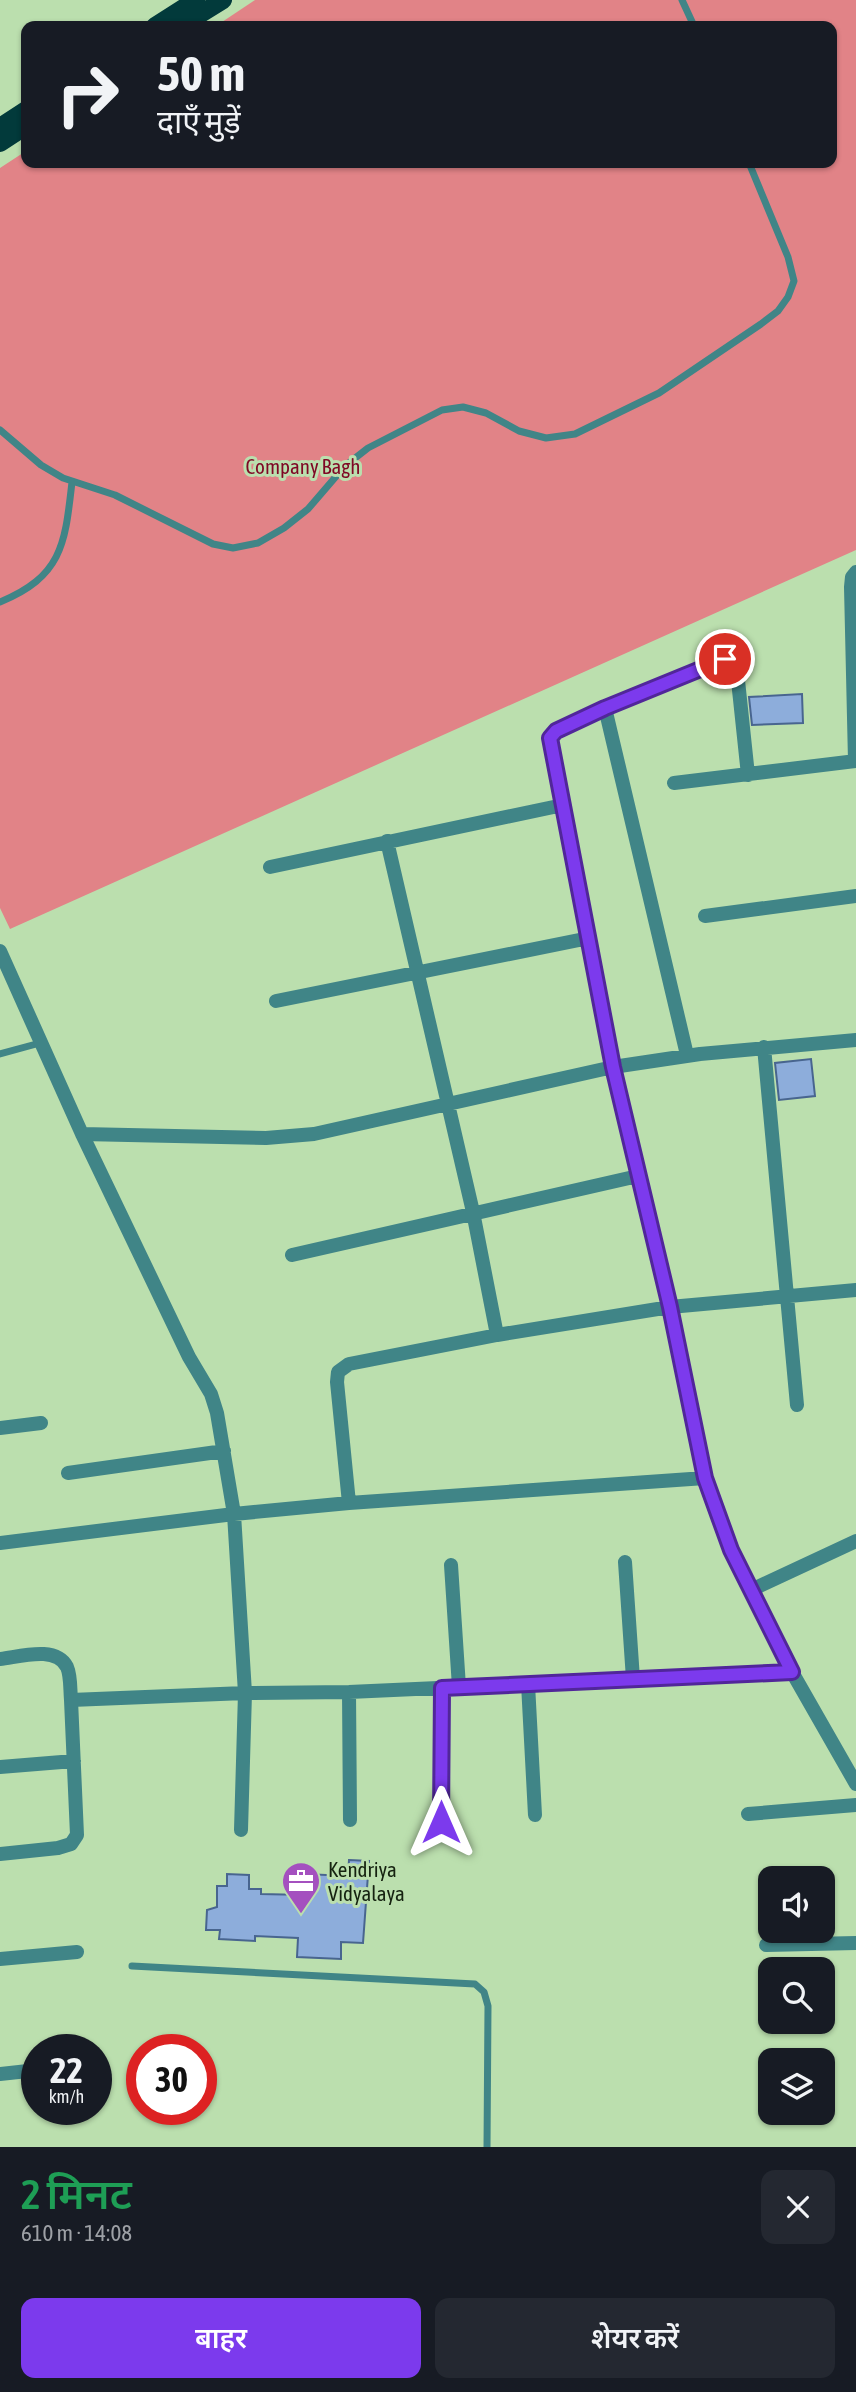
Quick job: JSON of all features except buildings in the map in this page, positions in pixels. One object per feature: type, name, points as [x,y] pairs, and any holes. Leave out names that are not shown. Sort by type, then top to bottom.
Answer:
[{"type":"main road","points":[[163,21],[196,0]]},
{"type":"main road","points":[[189,21],[223,0]]},
{"type":"main road","points":[[0,127],[21,113]]},
{"type":"main road","points":[[0,143],[21,129]]},
{"type":"street","points":[[674,783],[855,761],[850,587],[856,572]]},
{"type":"street","points":[[748,775],[737,671],[732,662],[725,659],[605,708],[551,734],[613,1067],[670,1307],[705,1478],[731,1550],[792,1672],[856,1784]]},
{"type":"street","points":[[605,708],[687,1055]]},
{"type":"street","points":[[270,867],[563,805]]},
{"type":"street","points":[[387,841],[473,1212],[497,1335]]},
{"type":"street","points":[[705,916],[856,896]]},
{"type":"street","points":[[276,1001],[589,938]]},
{"type":"street","points":[[0,951],[82,1133],[189,1357],[211,1394],[217,1413],[234,1514],[245,1693],[241,1830]]},
{"type":"street","points":[[82,1133],[314,1134],[613,1067],[687,1055],[856,1040]]},
{"type":"street","points":[[764,1047],[797,1405]]},
{"type":"street","points":[[292,1255],[638,1176]]},
{"type":"street","points":[[349,1503],[337,1382],[342,1367],[497,1335],[670,1307],[856,1290]]},
{"type":"street","points":[[0,1429],[41,1423]]},
{"type":"street","points":[[68,1473],[224,1451]]},
{"type":"street","points":[[0,1543],[234,1514],[349,1503],[705,1478]]},
{"type":"street","points":[[751,1590],[856,1541]]},
{"type":"street","points":[[625,1562],[633,1679]]},
{"type":"street","points":[[451,1565],[459,1687]]},
{"type":"street","points":[[0,1659],[54,1655],[62,1659],[68,1670],[77,1821],[77,1835],[71,1844],[58,1848],[0,1854]]},
{"type":"street","points":[[71,1700],[349,1692],[792,1672]]},
{"type":"street","points":[[528,1684],[535,1815]]},
{"type":"street","points":[[441,1822],[442,1688]]},
{"type":"street","points":[[349,1692],[350,1821]]},
{"type":"street","points":[[0,1767],[74,1761]]},
{"type":"street","points":[[748,1814],[856,1805]]},
{"type":"street","points":[[766,1945],[856,1943]]},
{"type":"street","points":[[0,1959],[77,1952]]},
{"type":"street","points":[[0,2074],[21,2072]]},
{"type":"lane","points":[[682,0],[692,21]]},
{"type":"lane","points":[[0,430],[41,466],[72,482],[115,495],[214,544],[233,548],[258,543],[284,528],[308,509],[345,466],[368,448],[442,410],[463,407],[486,414],[519,431],[545,438],[575,434],[659,393],[761,324],[778,310],[788,297],[794,281],[788,257],[751,168]]},
{"type":"lane","points":[[0,602],[40,578],[58,558],[67,529],[72,482]]},
{"type":"lane","points":[[0,1054],[41,1042]]},
{"type":"lane","points":[[132,1966],[475,1984],[484,1992],[488,2006],[487,2147]]},
{"type":"green space","name":"Company Bagh","points":[[255,0],[856,0],[856,550],[10,929],[0,908],[0,168],[21,154],[21,168],[837,168],[837,21],[224,21]]},
{"type":"place","name":"Kendriya Vidyalaya","points":[[301,1915]]},
{"type":"route","points":[[441,1822],[442,1688],[792,1672],[731,1550],[705,1478],[670,1307],[613,1067],[550,738],[556,731],[605,708],[725,659]]}]
